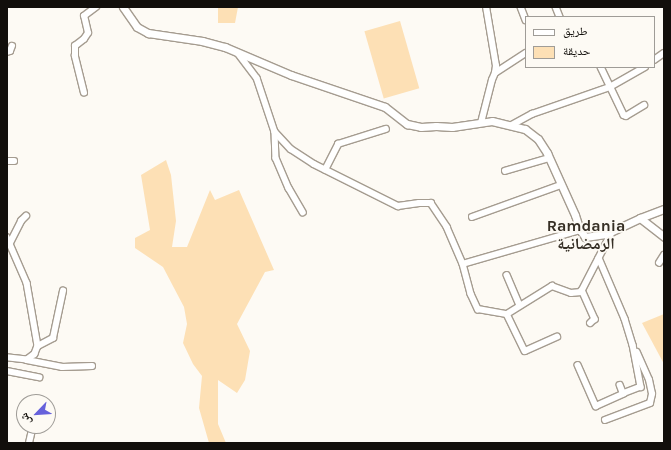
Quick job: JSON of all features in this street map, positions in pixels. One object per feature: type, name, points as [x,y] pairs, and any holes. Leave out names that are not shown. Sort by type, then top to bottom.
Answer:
[{"type":"street","points":[[84,93],[75,56],[75,46],[84,40],[88,33],[84,16],[96,7]]},
{"type":"street","points":[[123,7],[137,27],[148,33],[202,41],[237,52],[291,75],[385,107],[407,124],[420,127],[452,127],[492,121],[512,124],[525,129],[538,140],[549,158],[580,230],[587,238],[613,230],[664,209]]},
{"type":"street","points":[[480,123],[496,66],[486,7]]},
{"type":"street","points":[[521,7],[525,17]]},
{"type":"street","points":[[7,52],[12,46]]},
{"type":"street","points":[[237,52],[257,78],[275,132],[276,158],[289,188],[303,212]]},
{"type":"street","points":[[655,59],[664,53]]},
{"type":"street","points":[[495,74],[525,54]]},
{"type":"street","points":[[601,68],[624,115],[626,116],[644,105]]},
{"type":"street","points":[[512,124],[532,114],[610,87],[643,68]]},
{"type":"street","points":[[325,170],[338,144],[386,129]]},
{"type":"street","points":[[275,132],[291,149],[325,170],[398,206],[419,202],[431,203],[447,227],[463,264],[471,294],[478,309],[507,314],[552,286],[576,293],[582,290],[613,230]]},
{"type":"street","points":[[505,171],[549,158]]},
{"type":"street","points":[[7,161],[14,161]]},
{"type":"street","points":[[472,217],[561,185]]},
{"type":"street","points":[[10,243],[21,221],[26,216]]},
{"type":"street","points":[[640,218],[664,237]]},
{"type":"street","points":[[463,264],[580,230]]},
{"type":"street","points":[[7,237],[27,283],[38,346],[35,354],[27,360]]},
{"type":"street","points":[[659,263],[664,255]]},
{"type":"street","points":[[578,365],[596,406],[641,387],[633,345],[625,319],[599,258]]},
{"type":"street","points":[[507,275],[520,305]]},
{"type":"street","points":[[582,290],[595,319],[591,323]]},
{"type":"street","points":[[38,346],[53,338],[63,291]]},
{"type":"street","points":[[507,314],[525,351],[557,337]]},
{"type":"street","points":[[605,420],[650,403],[652,394],[649,380],[633,345]]},
{"type":"street","points":[[7,358],[27,360],[62,367],[92,366]]},
{"type":"street","points":[[7,371],[39,377]]},
{"type":"street","points":[[620,386],[623,394]]},
{"type":"green space","points":[[218,7],[238,7],[235,23],[218,23]]},
{"type":"green space","points":[[400,21],[419,88],[384,98],[364,31]]},
{"type":"green space","points":[[166,160],[171,175],[176,221],[172,247],[187,247],[210,190],[215,200],[239,190],[274,270],[265,272],[237,324],[250,351],[245,380],[237,393],[218,380],[218,424],[226,443],[209,443],[199,408],[202,376],[193,364],[183,343],[187,324],[184,307],[163,267],[135,248],[135,238],[150,230],[141,175]]},
{"type":"green space","points":[[664,314],[664,364],[642,323]]},
{"type":"district","name":"Ramdania الرمضانية","points":[[586,235]]}]
